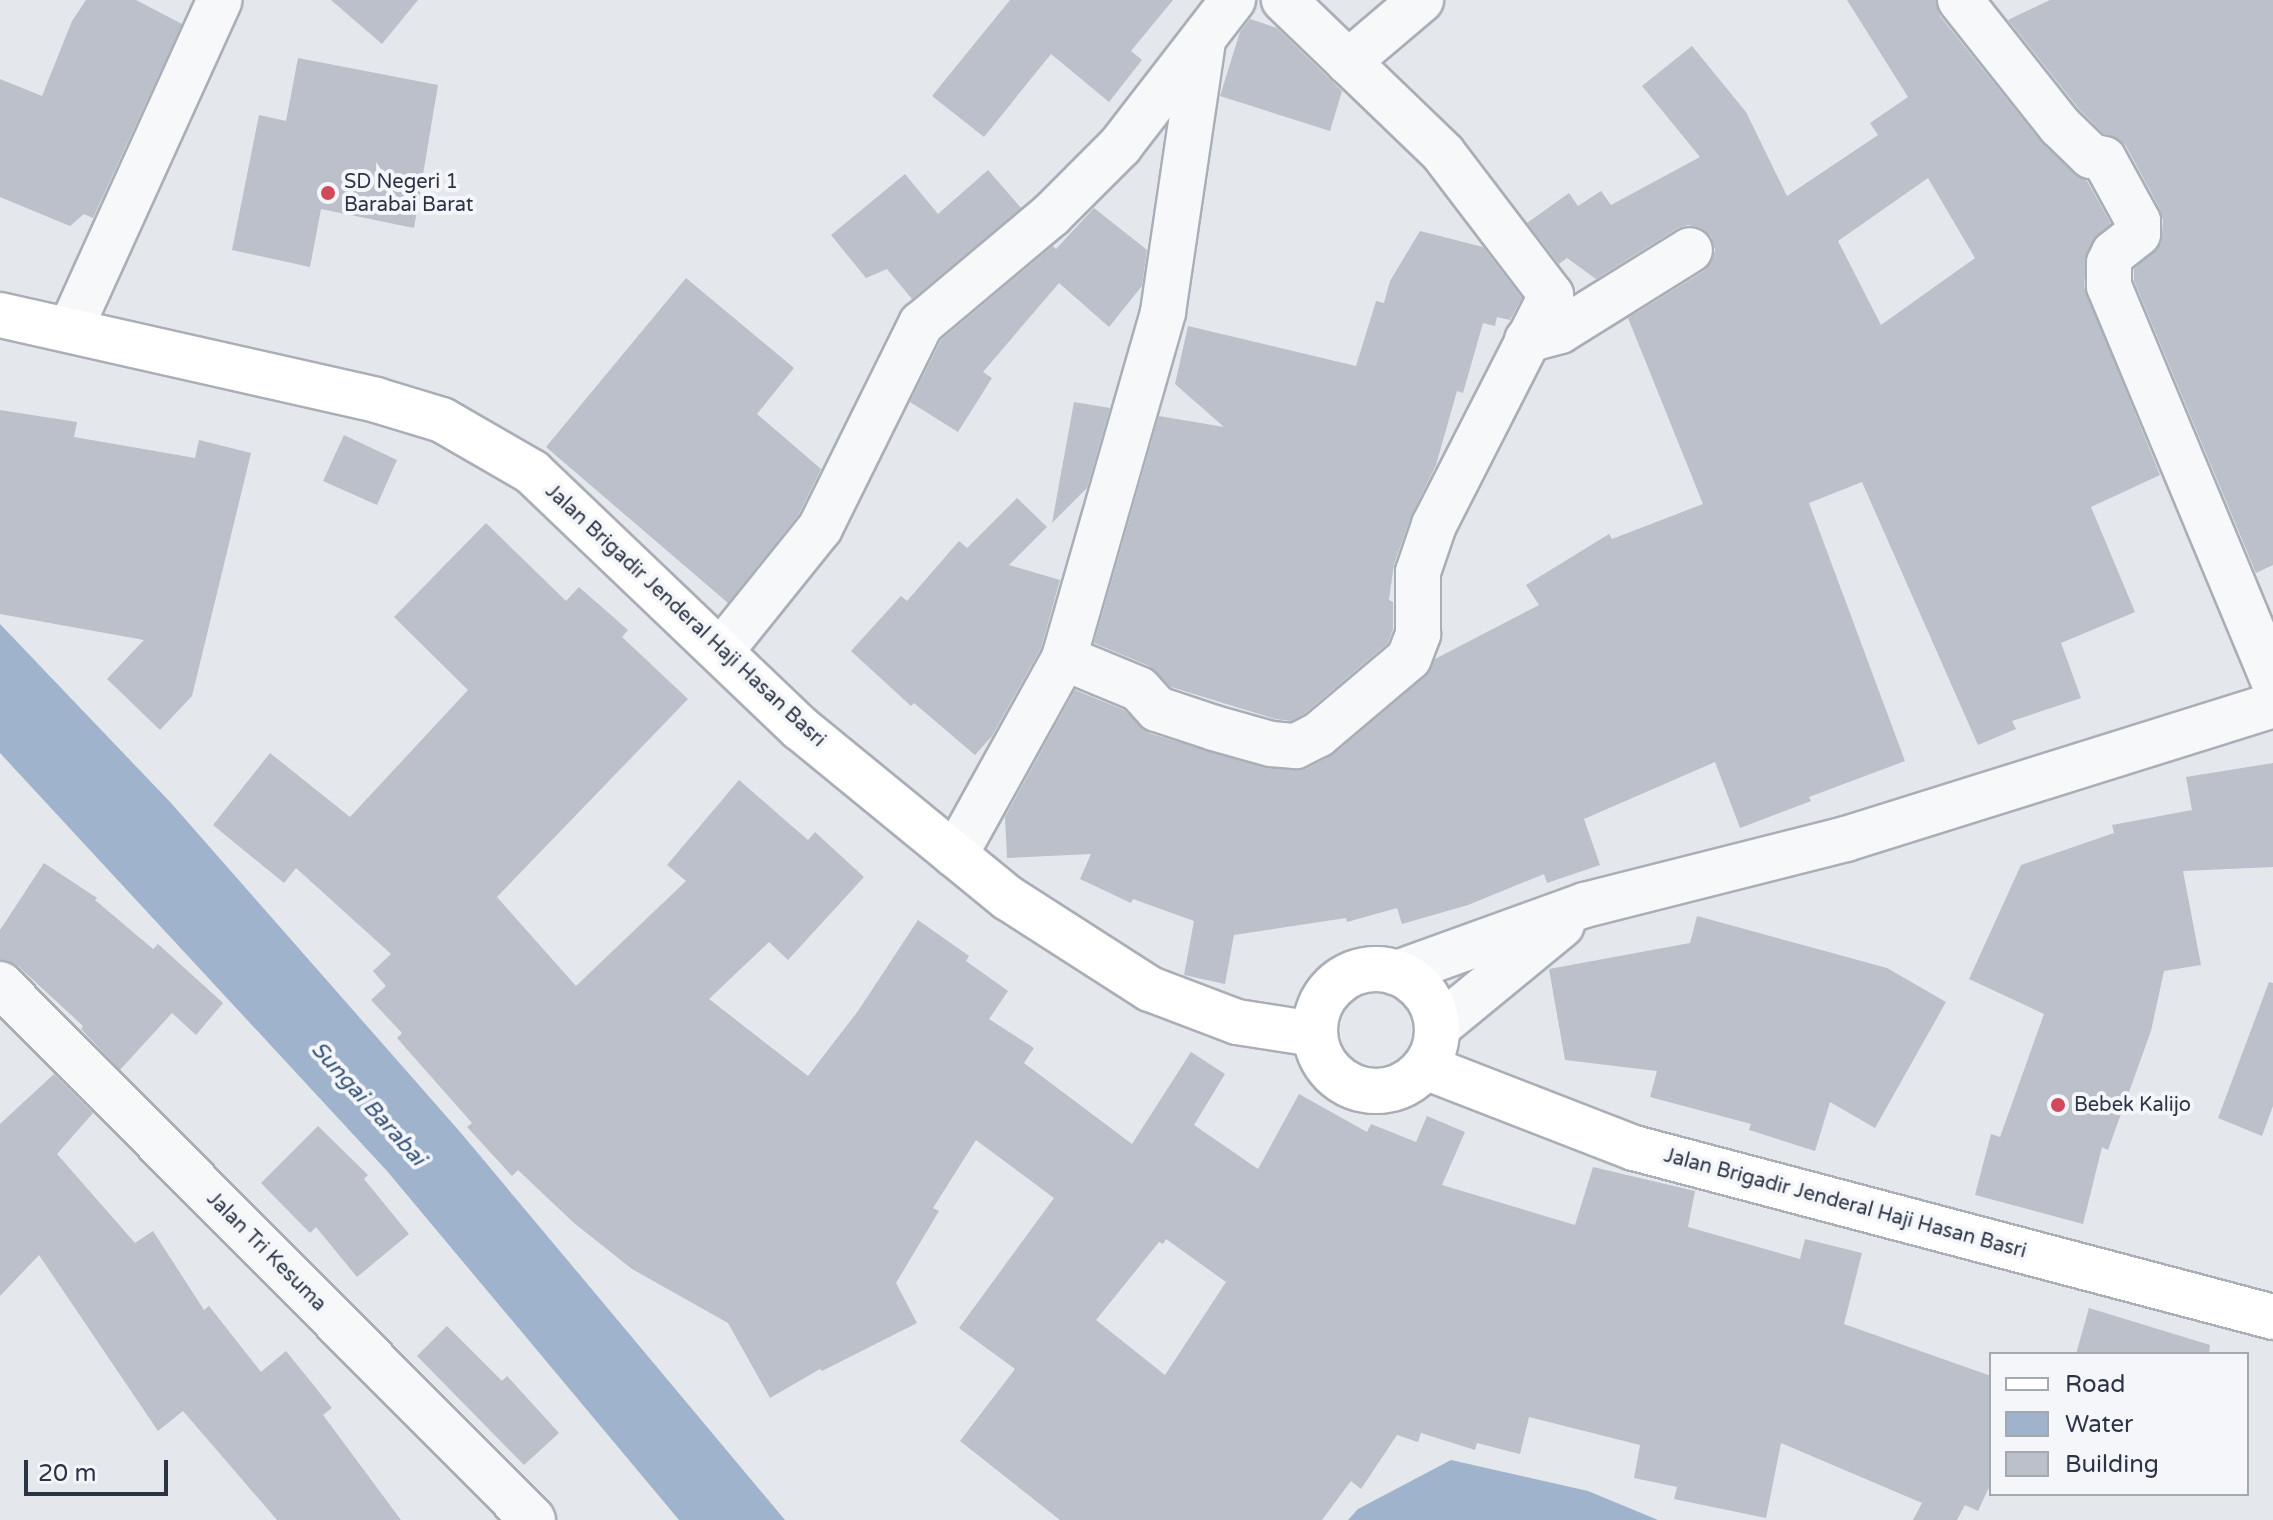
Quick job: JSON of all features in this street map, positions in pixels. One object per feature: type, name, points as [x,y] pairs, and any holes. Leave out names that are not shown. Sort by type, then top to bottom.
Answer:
[{"type":"main road","name":"Jalan Brigadir Jenderal Haji Hasan Basri","points":[[0,315],[376,400],[442,420],[532,472],[800,728],[1008,898],[1150,989],[1237,1022],[1314,1034]]},
{"type":"main road","points":[[1362,970],[1397,973],[1421,988],[1439,1026],[1435,1048],[1425,1067],[1410,1082],[1390,1091],[1369,1092],[1349,1086],[1331,1073],[1319,1055],[1314,1034],[1317,1013],[1326,993],[1341,979],[1362,970]]},
{"type":"main road","name":"Jalan Brigadir Jenderal Haji Hasan Basri","points":[[1425,1067],[1634,1148],[2273,1317]]},
{"type":"street","points":[[70,330],[220,0]]},
{"type":"street","points":[[721,651],[820,528],[921,324],[1051,215],[1120,146],[1233,0]]},
{"type":"street","points":[[1064,658],[1139,689],[1157,709],[1214,728],[1271,744],[1296,746],[1318,735],[1409,658],[1418,634],[1418,572],[1434,525],[1551,295],[1443,153],[1284,0]]},
{"type":"street","points":[[1348,62],[1421,0]]},
{"type":"street","points":[[1960,0],[2060,126],[2091,156],[2104,159],[2138,221],[2138,234],[2114,253],[2109,263],[2109,286],[2273,680]]},
{"type":"street","points":[[955,855],[1064,658],[1163,312],[1203,40]]},
{"type":"street","points":[[1527,340],[1560,331],[1690,250]]},
{"type":"street","points":[[1397,973],[1585,905],[1846,839],[2273,705]]},
{"type":"street","points":[[1439,1026],[1585,905]]},
{"type":"street","name":"Jalan Tri Kesuma","points":[[0,984],[533,1520]]},
{"type":"water","name":"Sungai Barabai","points":[[0,624],[171,803],[461,1133],[785,1520],[679,1520],[387,1171],[0,753]]},
{"type":"water","points":[[1451,1460],[1588,1491],[1658,1520],[1348,1520],[1358,1509]]},
{"type":"building","points":[[86,0],[136,0],[182,24],[93,218],[84,214],[70,226],[0,197],[0,79],[42,96],[72,21]]},
{"type":"building","points":[[331,0],[418,0],[382,44]]},
{"type":"building","points":[[1010,0],[1173,0],[1131,51],[1142,60],[1109,102],[1051,54],[984,137],[932,96]]},
{"type":"building","points":[[1847,0],[1936,0],[1940,16],[2041,142],[2074,174],[2087,181],[2111,224],[2098,234],[2087,252],[2084,287],[2160,475],[2091,507],[2135,612],[2061,643],[2081,698],[2012,721],[2016,729],[1978,745],[1862,482],[1809,503],[1905,761],[1809,797],[1811,801],[1740,828],[1715,762],[1584,819],[1600,865],[1547,883],[1544,874],[1468,905],[1402,924],[1397,908],[1347,922],[1346,918],[1234,935],[1225,984],[1184,975],[1194,921],[1133,899],[1131,903],[1080,879],[1091,854],[1007,858],[1005,817],[1075,690],[1124,710],[1149,733],[1265,768],[1306,769],[1334,754],[1425,677],[1435,659],[1539,605],[1526,585],[1609,534],[1612,539],[1703,504],[1628,318],[1704,271],[1712,261],[1715,250],[1711,236],[1701,228],[1688,225],[1678,228],[1596,279],[1567,258],[1559,264],[1527,223],[1569,193],[1578,206],[1601,191],[1611,205],[1700,157],[1642,86],[1692,46],[1746,112],[1787,196],[1878,135],[1870,123],[1908,97]],"holes":[[[1928,178],[1975,258],[1881,325],[1838,241]]]},
{"type":"building","points":[[2050,0],[2273,0],[2273,565],[2256,573],[2134,281],[2134,269],[2161,244],[2163,221],[2160,209],[2126,146],[2119,139],[2103,133],[2079,109],[2008,20]]},
{"type":"building","points":[[1250,19],[1277,28],[1342,91],[1330,131],[1220,96],[1240,32]]},
{"type":"building","points":[[298,58],[438,85],[414,228],[321,209],[310,267],[232,250],[259,115],[286,121]]},
{"type":"building","points":[[988,170],[1021,208],[912,299],[887,269],[866,278],[831,235],[905,174],[938,214]]},
{"type":"building","points":[[1094,208],[1147,250],[1142,286],[1109,327],[1059,283],[983,372],[992,378],[958,432],[910,402],[941,340],[1053,246],[1056,249]]},
{"type":"building","points":[[1420,231],[1483,247],[1522,298],[1510,320],[1497,317],[1495,326],[1483,323],[1463,393],[1457,391],[1436,465],[1412,514],[1394,564],[1389,600],[1393,602],[1393,629],[1388,643],[1304,714],[1291,721],[1275,719],[1171,687],[1149,666],[1094,643],[1159,416],[1224,427],[1175,384],[1188,326],[1356,366],[1376,301],[1384,303],[1390,281]]},
{"type":"building","points":[[686,278],[794,368],[757,414],[821,469],[799,514],[728,603],[546,447]]},
{"type":"building","points":[[1074,402],[1110,408],[1087,488],[1052,523]]},
{"type":"building","points":[[0,410],[77,422],[74,437],[195,458],[199,440],[251,453],[192,696],[160,730],[107,679],[144,640],[0,614]]},
{"type":"building","points":[[344,435],[397,460],[377,505],[323,481]]},
{"type":"building","points":[[1017,498],[1047,527],[1009,565],[1060,580],[1041,648],[992,736],[975,755],[914,703],[911,706],[851,651],[901,596],[907,601],[959,541],[967,548]]},
{"type":"building","points":[[486,523],[566,601],[579,587],[628,630],[622,637],[688,699],[497,897],[576,986],[686,881],[667,865],[739,780],[808,840],[815,832],[864,877],[788,960],[769,942],[709,999],[808,1076],[858,1011],[918,920],[969,956],[966,961],[1008,991],[989,1019],[1034,1048],[1024,1063],[1132,1144],[1191,1052],[1225,1074],[1194,1125],[1258,1169],[1299,1094],[1367,1132],[1371,1124],[1416,1142],[1427,1116],[1465,1132],[1442,1185],[1575,1225],[1593,1167],[1695,1191],[1688,1227],[1800,1259],[1805,1239],[1862,1253],[1844,1324],[1989,1375],[1989,1487],[1978,1511],[1965,1505],[1957,1520],[1913,1520],[1922,1503],[1781,1443],[1766,1518],[1674,1499],[1677,1487],[1634,1478],[1640,1445],[1529,1417],[1520,1454],[1477,1443],[1475,1450],[1421,1433],[1418,1442],[1397,1435],[1361,1489],[1351,1481],[1322,1520],[1060,1520],[960,1441],[1015,1369],[959,1328],[1054,1198],[976,1140],[933,1208],[939,1211],[896,1283],[917,1323],[822,1371],[820,1369],[770,1398],[728,1323],[632,1269],[574,1223],[518,1170],[512,1176],[467,1127],[472,1123],[397,1038],[402,1033],[371,1000],[386,986],[373,971],[391,954],[296,868],[284,883],[213,825],[270,753],[350,817],[468,690],[394,617]],"holes":[[[1166,1239],[1226,1282],[1165,1375],[1096,1320],[1159,1242],[1163,1244]]]},
{"type":"building","points":[[2273,763],[2273,867],[2183,871],[2201,965],[2164,971],[2151,1031],[2108,1150],[2102,1147],[2083,1224],[1975,1195],[1991,1134],[2000,1137],[2044,1014],[1969,979],[2021,865],[2114,833],[2112,825],[2192,810],[2186,777]]},
{"type":"building","points":[[44,863],[97,898],[95,900],[153,949],[158,944],[223,1003],[196,1035],[172,1013],[120,1070],[81,1029],[83,1026],[18,966],[0,960],[0,930]]},
{"type":"building","points":[[1697,916],[1887,968],[1946,1002],[1875,1128],[1830,1102],[1815,1151],[1749,1130],[1751,1124],[1650,1097],[1657,1071],[1565,1060],[1549,969],[1690,943]]},
{"type":"building","points":[[2269,982],[2273,983],[2273,1106],[2262,1136],[2218,1118]]},
{"type":"building","points":[[54,1074],[93,1113],[57,1154],[135,1243],[153,1231],[204,1310],[209,1306],[261,1372],[286,1351],[332,1408],[323,1415],[401,1520],[277,1520],[183,1411],[158,1431],[39,1255],[0,1296],[0,1124]]},
{"type":"building","points":[[318,1126],[368,1175],[364,1179],[409,1234],[357,1277],[316,1227],[310,1233],[261,1183]]},
{"type":"building","points":[[2089,1308],[2210,1345],[2209,1352],[2077,1352]]},
{"type":"building","points":[[447,1326],[502,1381],[507,1376],[559,1433],[524,1465],[417,1356]]},
{"type":"place","name":"SD Negeri 1 Barabai Barat","points":[[328,193]]},
{"type":"place","name":"Bebek Kalijo","points":[[2058,1105]]}]
